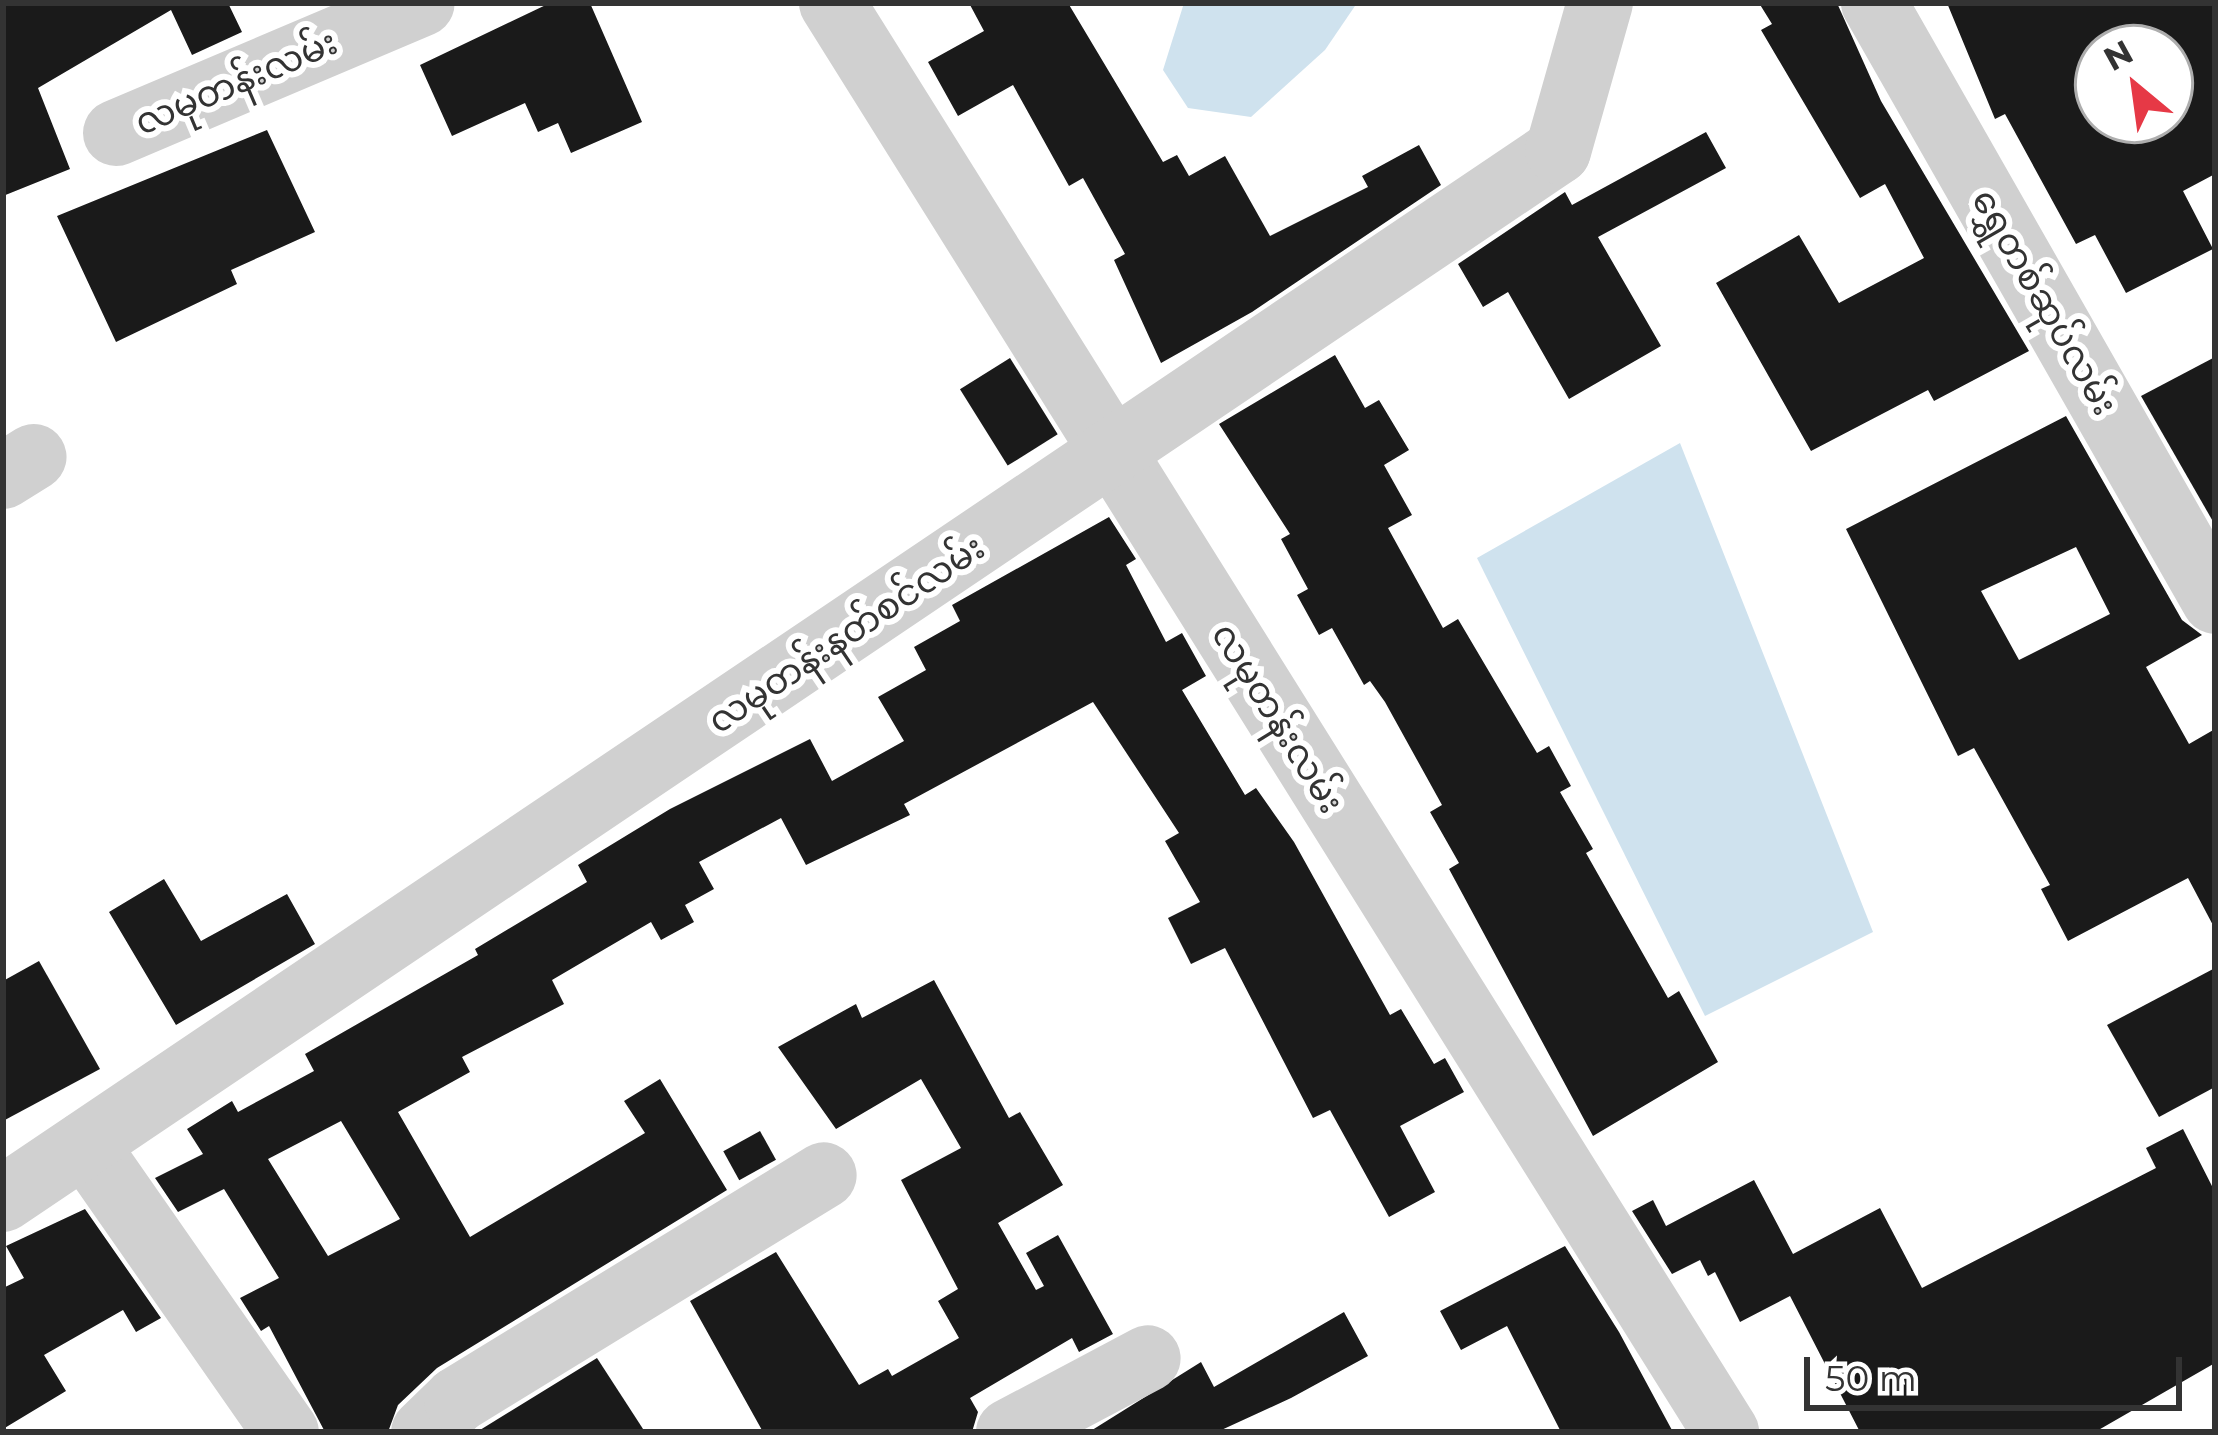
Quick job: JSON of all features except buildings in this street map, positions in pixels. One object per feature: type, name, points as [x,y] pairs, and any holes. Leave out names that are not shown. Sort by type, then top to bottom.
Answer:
[{"type":"street","name":"လမုတန်းလမ်း","points":[[116,133],[422,3]]},
{"type":"street","name":"လမုတန်းလမ်း","points":[[832,3],[1726,1432]]},
{"type":"street","name":"လမုတန်းနတ်စင်လမ်း","points":[[3,1199],[1558,151],[1600,3]]},
{"type":"street","name":"ရွှေတစ်ဆုပ်လမ်း","points":[[1874,3],[2215,601]]},
{"type":"street","points":[[85,1144],[286,1432]]},
{"type":"street","points":[[424,1432],[457,1400],[824,1174]]},
{"type":"street","points":[[1009,1432],[1148,1358]]},
{"type":"water","points":[[1184,3],[1357,3],[1325,50],[1251,117],[1188,108],[1163,70]]},
{"type":"water","points":[[1680,443],[1873,932],[1705,1016],[1477,558]]}]
